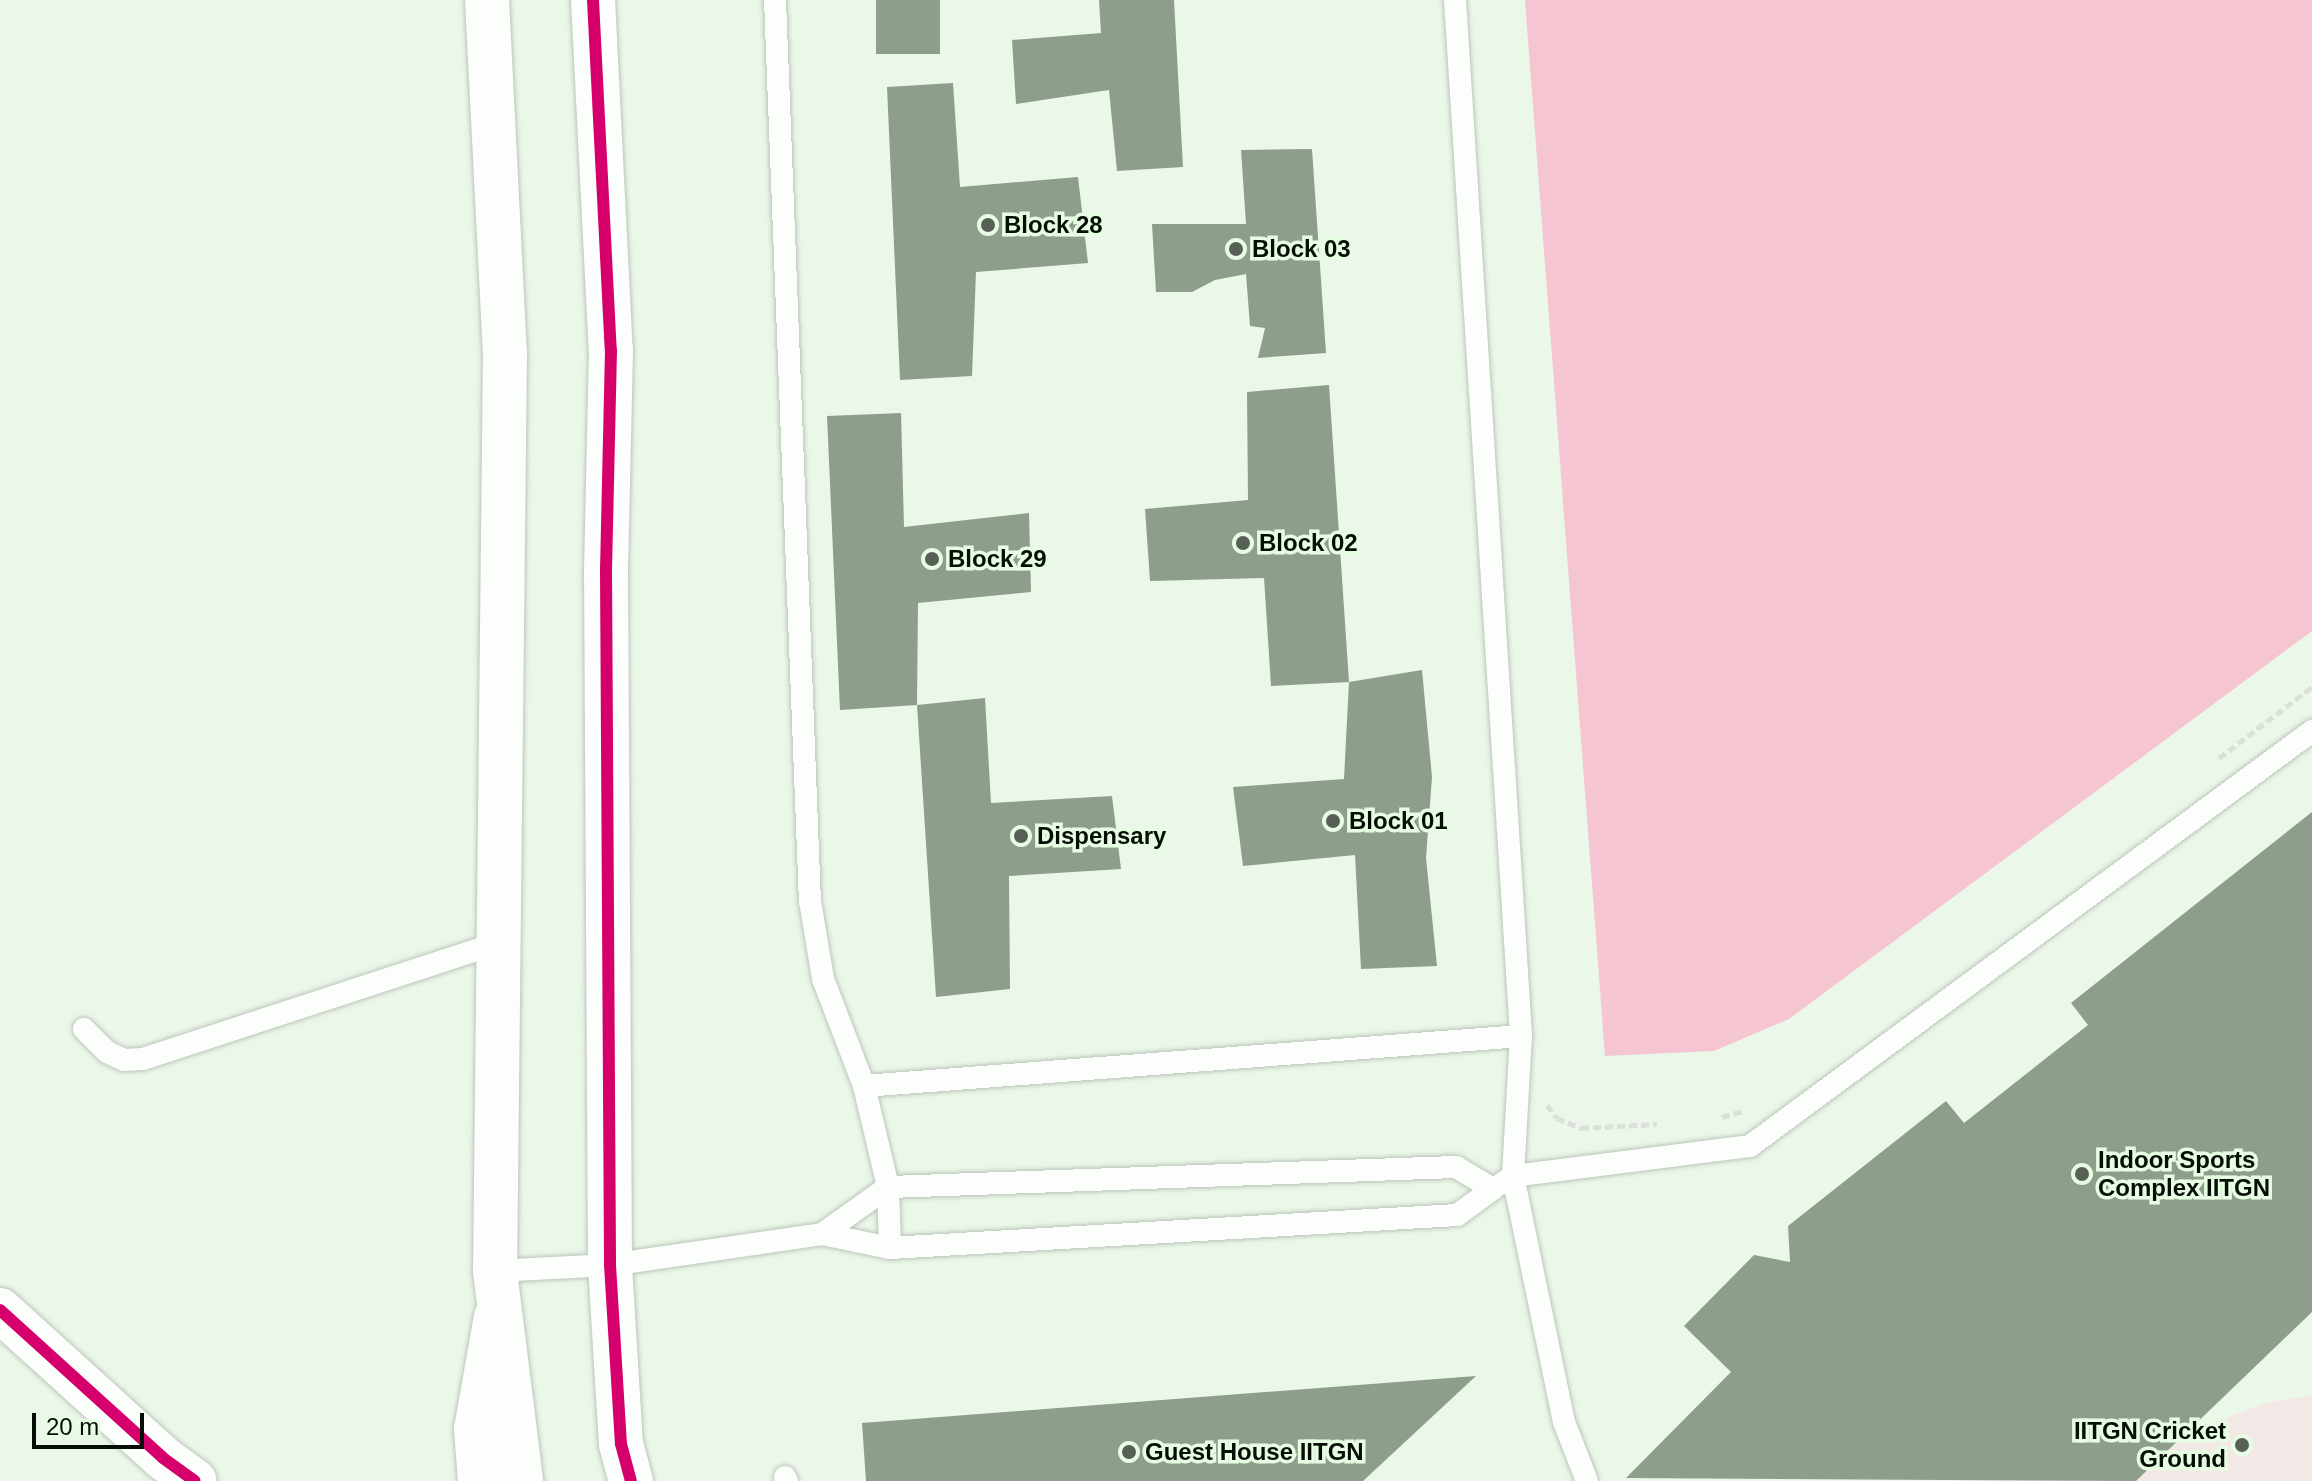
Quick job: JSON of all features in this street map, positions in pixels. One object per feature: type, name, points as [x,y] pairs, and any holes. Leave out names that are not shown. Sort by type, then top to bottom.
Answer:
[{"type":"street","points":[[487,0],[505,352],[495,944],[496,1291],[521,1481]]},
{"type":"street","points":[[593,0],[611,350],[606,568],[610,1265],[621,1444],[631,1481]]},
{"type":"street","points":[[480,1481],[476,1429],[496,1291]]},
{"type":"street","points":[[0,1310],[163,1458],[195,1481]]},
{"type":"lane","points":[[775,0],[810,901],[823,979],[864,1086],[888,1187],[890,1248]]},
{"type":"lane","points":[[1455,0],[1521,1036],[1513,1176],[1564,1422],[1587,1481]]},
{"type":"lane","points":[[496,1291],[610,1265],[822,1234],[890,1248],[1457,1215],[1513,1176],[1750,1146],[2312,731]]},
{"type":"lane","points":[[84,1029],[107,1052],[124,1060],[143,1059],[495,944]]},
{"type":"lane","points":[[864,1086],[1521,1036]]},
{"type":"lane","points":[[822,1234],[888,1187],[1456,1167],[1493,1189]]},
{"type":"path","points":[[2212,763],[2312,687]]},
{"type":"path","points":[[1540,1096],[1557,1118],[1581,1128],[1671,1124]]},
{"type":"path","points":[[1714,1119],[1751,1109]]},
{"type":"shaded area","points":[[1525,0],[2312,0],[2312,631],[1789,1019],[1714,1051],[1605,1056]]},
{"type":"shaded area","name":"IITGN Cricket Ground","points":[[2312,1395],[2312,1481],[2122,1481],[2201,1427],[2265,1403]]},
{"type":"building","points":[[876,0],[940,0],[940,54],[876,54]]},
{"type":"building","points":[[1099,0],[1174,0],[1183,167],[1117,171],[1109,90],[1016,104],[1012,40],[1101,33]]},
{"type":"building","name":"Block 28","points":[[953,83],[960,187],[1078,177],[1088,263],[976,272],[972,376],[900,380],[887,87]]},
{"type":"building","name":"Block 03","points":[[1312,149],[1326,353],[1258,358],[1265,328],[1250,326],[1246,274],[1215,280],[1192,292],[1156,292],[1152,224],[1246,224],[1241,150]]},
{"type":"building","name":"Block 02","points":[[1329,385],[1349,682],[1271,686],[1264,578],[1150,581],[1145,509],[1248,500],[1247,392]]},
{"type":"building","name":"Block 29","points":[[901,413],[904,527],[1029,513],[1031,592],[918,603],[917,705],[840,710],[827,416]]},
{"type":"building","name":"Block 01","points":[[1422,670],[1432,777],[1426,858],[1437,966],[1361,969],[1355,855],[1243,866],[1233,787],[1344,779],[1349,682]]},
{"type":"building","name":"Dispensary","points":[[985,698],[991,803],[1112,796],[1121,869],[1009,876],[1010,989],[936,997],[917,705]]},
{"type":"building","name":"Indoor Sports Complex IITGN","points":[[2312,812],[2312,1312],[2136,1481],[1626,1478],[1731,1372],[1684,1326],[1754,1255],[1790,1262],[1788,1226],[1946,1101],[1964,1123],[2088,1025],[2071,1003]]},
{"type":"building","name":"Guest House IITGN","points":[[1476,1376],[1363,1481],[866,1481],[862,1423]]},
{"type":"cycle path","points":[[593,0],[611,350],[606,568],[610,1265],[621,1444],[631,1481]]},
{"type":"cycle path","points":[[0,1310],[163,1458],[195,1481]]},
{"type":"place","name":"Block 28","points":[[988,225]]},
{"type":"place","name":"Block 03","points":[[1236,249]]},
{"type":"place","name":"Block 02","points":[[1243,543]]},
{"type":"place","name":"Block 29","points":[[932,559]]},
{"type":"place","name":"Block 01","points":[[1333,821]]},
{"type":"place","name":"Dispensary","points":[[1021,836]]},
{"type":"place","name":"Indoor Sports Complex IITGN","points":[[2082,1174]]},
{"type":"place","name":"IITGN Cricket Ground","points":[[2242,1445]]},
{"type":"place","name":"Guest House IITGN","points":[[1129,1452]]}]
